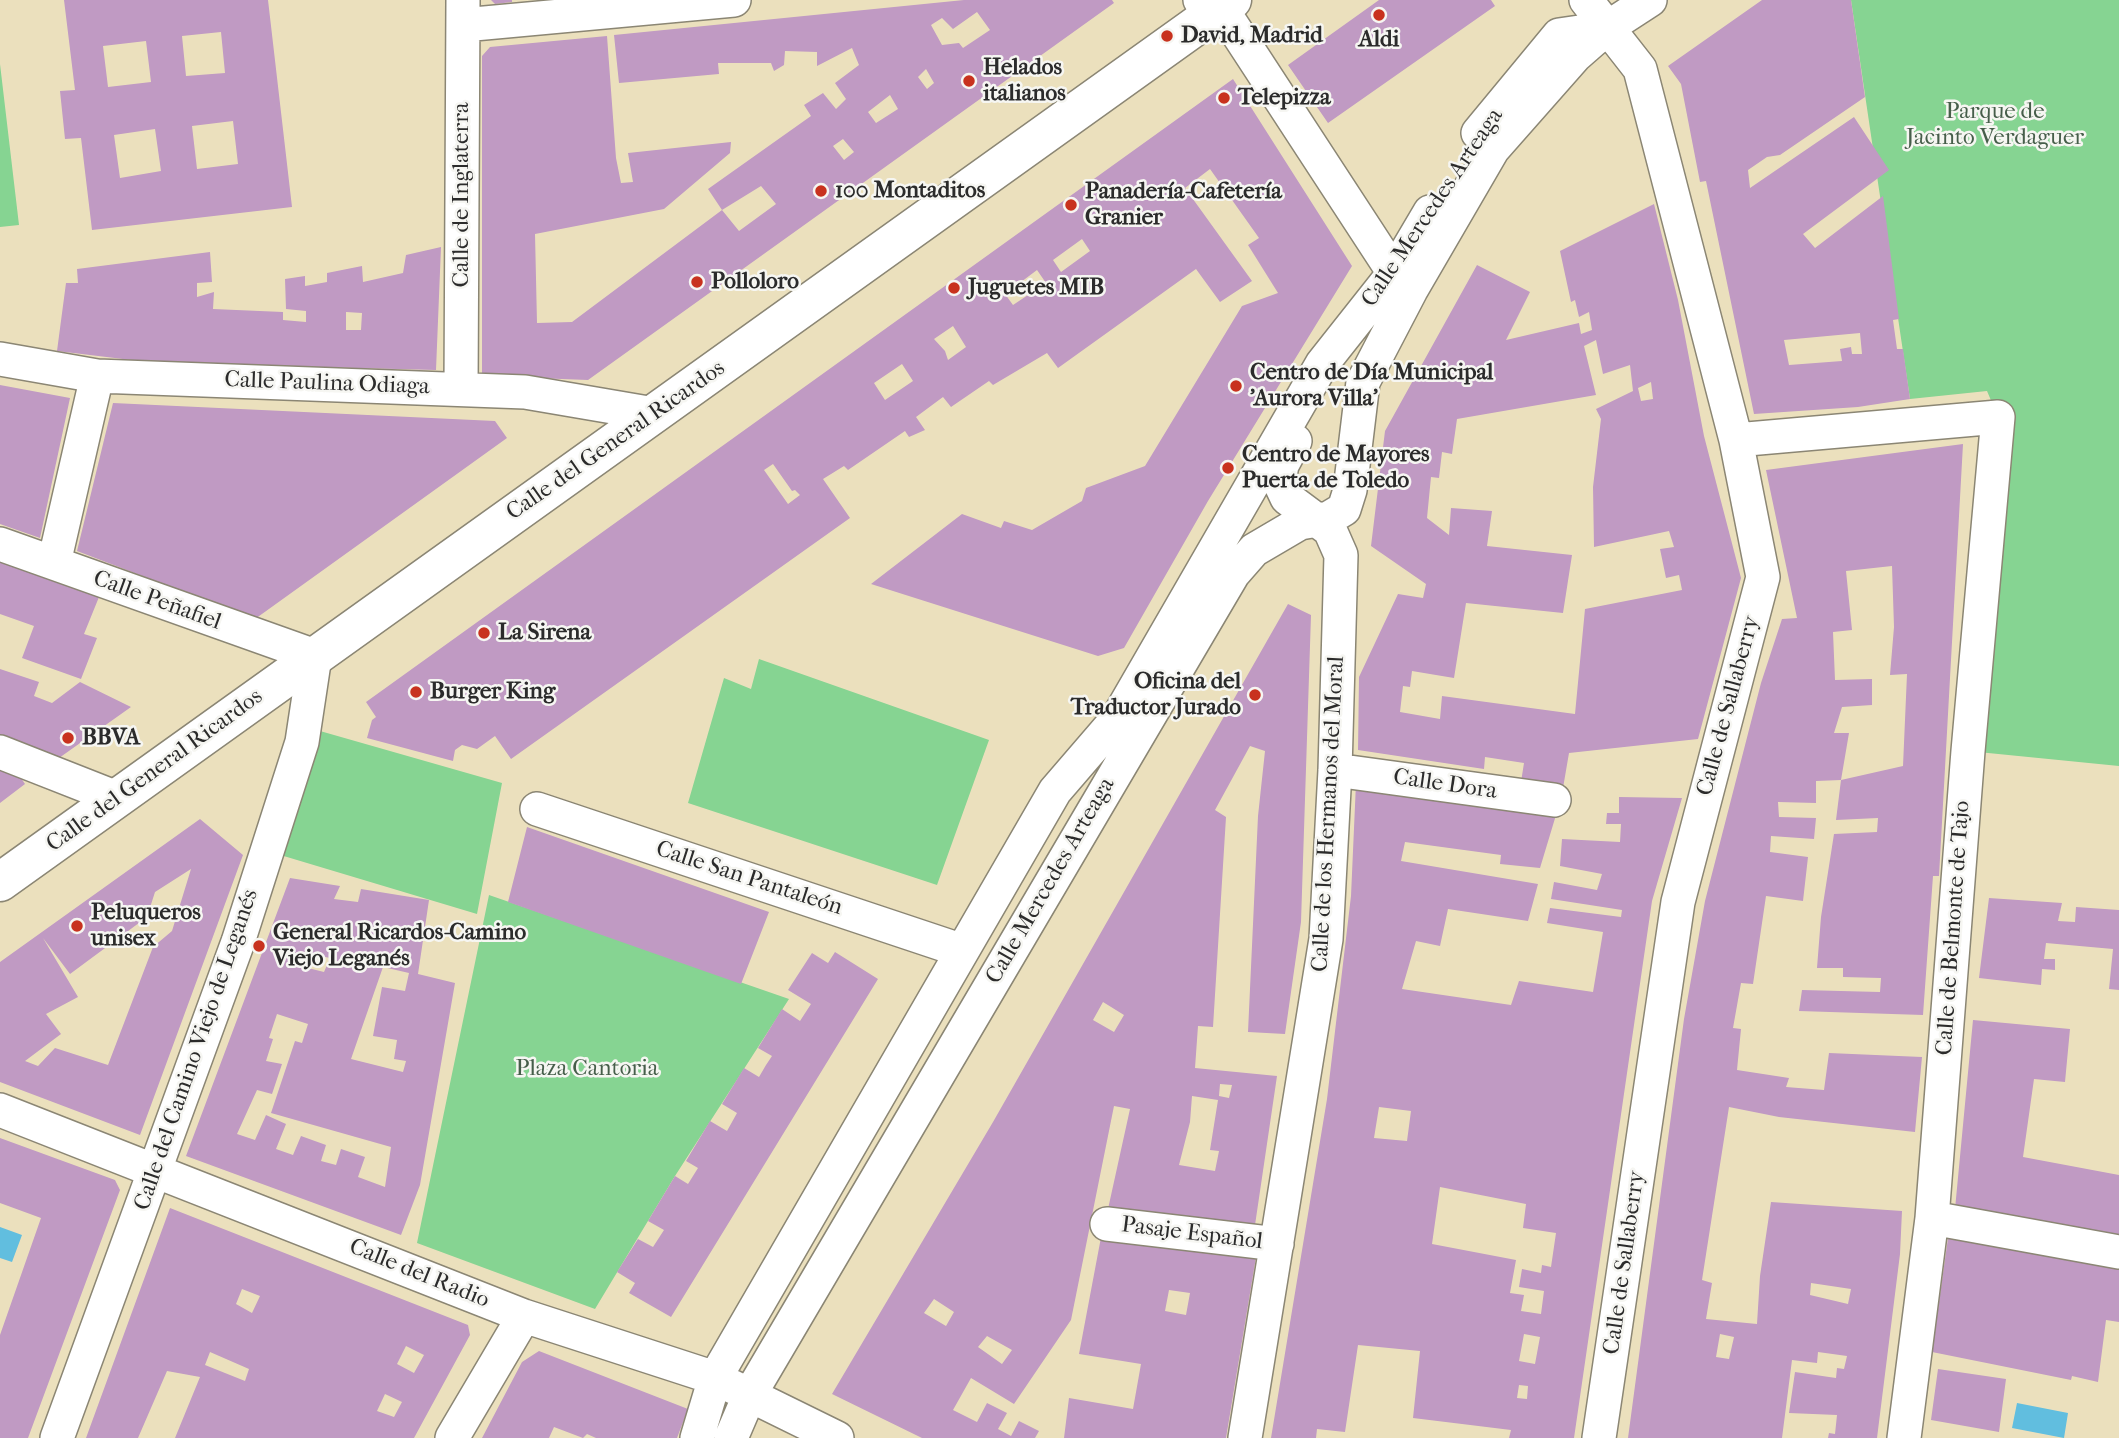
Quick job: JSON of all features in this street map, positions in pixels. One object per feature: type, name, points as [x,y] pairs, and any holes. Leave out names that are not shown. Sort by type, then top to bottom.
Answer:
[{"type":"main road","name":"Calle del General Ricardos","points":[[0,882],[654,414],[1218,3]]},
{"type":"street","points":[[463,13],[734,0]]},
{"type":"street","name":"Calle de Sallaberry","points":[[1586,0],[1640,69],[1736,440],[1763,577],[1678,902],[1599,1438]]},
{"type":"street","points":[[1607,28],[1650,0]]},
{"type":"street","points":[[1218,3],[1394,273]]},
{"type":"street","name":"Calle de Inglaterra","points":[[461,389],[463,13]]},
{"type":"street","name":"Calle Mercedes Arteaga","points":[[697,1438],[715,1378],[960,950],[1055,791],[1117,719],[1322,364],[1394,273],[1474,139],[1559,35],[1607,28]]},
{"type":"street","name":"Calle Mercedes Arteaga","points":[[731,1438],[749,1396],[1233,574],[1254,550],[1300,523],[1337,514],[1348,502],[1363,382],[1411,290],[1493,149],[1575,56],[1607,28]]},
{"type":"street","name":"Calle Paulina Odiaga","points":[[0,359],[97,376],[525,392],[654,414]]},
{"type":"street","points":[[1317,520],[1287,498],[1279,481],[1282,465],[1320,395],[1322,364]]},
{"type":"street","points":[[54,563],[97,376]]},
{"type":"street","name":"Calle de Belmonte de Tajo","points":[[1736,440],[1998,417],[1932,1219],[1905,1438]]},
{"type":"street","name":"Calle de los Hermanos del Moral","points":[[1245,1438],[1326,939],[1335,770],[1341,555],[1330,530],[1317,520]]},
{"type":"street","name":"Calle Peñafiel","points":[[0,544],[315,656]]},
{"type":"street","name":"Calle del Camino Viejo de Leganés","points":[[57,1438],[238,942],[302,742],[315,656]]},
{"type":"street","points":[[0,752],[117,798]]},
{"type":"street","name":"Calle Dora","points":[[1335,770],[1554,800]]},
{"type":"street","name":"Calle San Pantaleón","points":[[537,809],[960,950]]},
{"type":"street","name":"Calle del Radio","points":[[0,1110],[524,1316],[715,1378],[837,1438]]},
{"type":"street","points":[[1932,1219],[2119,1252]]},
{"type":"street","name":"Pasaje Español","points":[[1107,1224],[1277,1244]]},
{"type":"street","points":[[452,1438],[524,1316]]},
{"type":"green space","name":"Parque de Jacinto Verdaguer","points":[[1851,0],[2119,0],[2119,766],[1968,751],[1998,417],[1987,391],[1910,399]]},
{"type":"green space","points":[[0,64],[19,225],[0,227]]},
{"type":"green space","points":[[759,659],[989,740],[937,885],[688,803],[724,678],[751,689]]},
{"type":"green space","points":[[320,731],[502,783],[477,914],[277,854]]},
{"type":"green space","name":"Plaza Cantoria","points":[[489,895],[789,999],[675,1176],[595,1309],[417,1243]]},
{"type":"water","points":[[0,1227],[22,1235],[12,1262],[0,1258]]},
{"type":"water","points":[[2017,1403],[2068,1413],[2064,1438],[2012,1428]]},
{"type":"building","points":[[64,0],[268,0],[292,207],[92,230],[81,138],[65,139],[60,91],[75,90]],"holes":[[[221,32],[225,73],[186,76],[182,36]],[[146,41],[151,82],[108,87],[103,46]],[[233,121],[238,164],[197,169],[192,126]],[[155,129],[161,171],[120,178],[114,135]]]},
{"type":"building","points":[[491,0],[512,0],[512,2],[495,4]]},
{"type":"building","points":[[964,0],[1112,0],[1114,3],[588,380],[482,376],[482,56],[490,47],[607,36],[616,158],[621,183],[633,182],[628,153],[731,142],[730,153],[664,209],[535,234],[537,323],[572,322],[722,210],[708,189],[811,116],[804,105],[823,93],[836,109],[846,99],[835,83],[859,65],[852,48],[817,66],[817,52],[785,51],[784,65],[774,71],[771,63],[718,63],[719,74],[619,83],[614,35]],"holes":[[[977,12],[990,30],[963,48],[959,43],[942,45],[931,25],[942,18],[953,29]],[[926,69],[934,83],[927,89],[918,77]],[[890,95],[898,109],[876,123],[868,112]],[[843,139],[854,152],[844,160],[833,146]],[[761,186],[776,204],[739,231],[722,210]]]},
{"type":"building","points":[[1379,0],[1491,0],[1495,6],[1328,123],[1288,65]]},
{"type":"building","points":[[1762,0],[1851,0],[1865,97],[1780,155],[1767,157],[1748,170],[1750,188],[1854,117],[1889,170],[1803,234],[1815,248],[1883,196],[1899,319],[1893,320],[1897,349],[1903,349],[1910,399],[1858,407],[1754,414],[1706,181],[1700,182],[1681,84],[1668,66]],"holes":[[[1860,333],[1862,354],[1852,354],[1851,347],[1840,349],[1842,361],[1789,365],[1784,340]]]},
{"type":"building","points":[[1233,79],[1352,266],[1208,501],[1124,648],[1098,656],[871,584],[962,514],[1001,528],[1004,521],[1032,530],[1082,501],[1086,488],[1145,466],[1242,306],[1278,293],[1248,245],[1259,238],[1210,169],[1185,188],[1252,281],[1220,302],[1196,269],[1058,368],[1047,353],[993,385],[989,381],[951,407],[943,397],[916,417],[925,430],[909,437],[905,431],[848,470],[844,466],[823,479],[850,518],[511,759],[495,736],[477,749],[462,745],[455,750],[453,761],[367,738],[372,720],[376,717],[366,702]],"holes":[[[1082,239],[1090,251],[1061,272],[1053,260]],[[1037,270],[1046,283],[1013,305],[1005,294]],[[953,326],[966,347],[948,360],[945,351],[934,339]],[[902,364],[913,381],[885,400],[874,383]],[[773,464],[792,491],[795,490],[800,495],[788,504],[764,470]]]},
{"type":"building","points":[[1654,204],[1678,300],[1704,436],[1741,578],[1698,739],[1569,753],[1563,788],[1521,782],[1524,763],[1485,757],[1484,769],[1358,750],[1359,677],[1398,594],[1423,598],[1426,584],[1371,546],[1385,431],[1477,265],[1530,292],[1506,340],[1579,323],[1581,334],[1592,330],[1589,312],[1579,317],[1575,300],[1571,302],[1560,251]],"holes":[[[1596,340],[1603,374],[1630,365],[1633,391],[1596,409],[1601,419],[1593,487],[1594,547],[1669,531],[1674,547],[1660,549],[1666,578],[1679,575],[1682,590],[1585,609],[1575,714],[1442,696],[1440,719],[1400,712],[1403,686],[1410,687],[1412,671],[1454,678],[1466,603],[1563,613],[1572,555],[1487,546],[1492,511],[1451,508],[1449,535],[1427,518],[1431,477],[1439,478],[1442,452],[1452,454],[1457,419],[1596,395],[1584,346]],[[1651,382],[1653,399],[1641,401],[1638,388]]]},
{"type":"building","points":[[441,247],[436,370],[156,363],[57,351],[66,283],[78,283],[77,269],[210,252],[212,282],[197,283],[197,297],[214,292],[213,309],[283,312],[283,320],[306,322],[306,311],[286,309],[285,279],[305,276],[305,286],[327,282],[327,273],[362,266],[363,282],[403,273],[406,255]],"holes":[[[346,312],[362,313],[361,330],[346,330]]]},
{"type":"building","points":[[0,385],[70,398],[40,538],[0,524]]},
{"type":"building","points":[[113,403],[495,421],[507,438],[255,619],[77,551]]},
{"type":"building","points":[[1963,444],[1939,876],[1933,876],[1923,1015],[1799,1011],[1802,990],[1880,992],[1881,978],[1843,977],[1843,968],[1817,968],[1821,917],[1834,834],[1877,832],[1878,818],[1836,820],[1841,780],[1816,781],[1816,803],[1778,802],[1779,817],[1816,818],[1814,839],[1771,836],[1770,852],[1808,857],[1803,901],[1766,896],[1753,984],[1741,983],[1733,1028],[1741,1029],[1737,1070],[1789,1078],[1786,1087],[1824,1090],[1829,1053],[1922,1057],[1915,1132],[1779,1117],[1729,1107],[1702,1280],[1712,1283],[1706,1319],[1757,1324],[1760,1276],[1771,1202],[1902,1211],[1900,1254],[1877,1438],[1828,1438],[1829,1433],[1835,1434],[1837,1415],[1789,1413],[1795,1372],[1836,1378],[1837,1368],[1844,1369],[1847,1356],[1818,1352],[1817,1363],[1792,1360],[1782,1438],[1628,1438],[1684,1019],[1705,901],[1761,683],[1782,619],[1797,618],[1766,470]],"holes":[[[1892,566],[1894,627],[1890,675],[1907,674],[1903,766],[1841,780],[1849,733],[1834,733],[1842,707],[1872,705],[1872,679],[1835,680],[1833,632],[1852,630],[1846,571]],[[1811,1283],[1851,1289],[1848,1304],[1810,1295]],[[1720,1334],[1734,1337],[1729,1359],[1716,1357]]]},
{"type":"building","points":[[0,561],[99,597],[84,634],[97,638],[81,679],[22,658],[34,626],[0,614]]},
{"type":"building","points":[[1288,604],[1311,615],[1301,922],[1285,1034],[1248,1032],[1258,816],[1265,751],[1250,746],[1215,810],[1226,817],[1213,1027],[1198,1026],[1195,1068],[1277,1076],[1255,1225],[1108,1209],[1130,1109],[1114,1106],[1071,1320],[1014,1404],[971,1378],[953,1410],[977,1422],[987,1403],[1007,1413],[998,1429],[1011,1436],[1019,1421],[1039,1431],[1035,1438],[922,1438],[832,1394],[993,1122]],"holes":[[[1103,1002],[1124,1015],[1114,1032],[1093,1020]],[[1220,1084],[1232,1085],[1229,1098],[1219,1096]],[[1192,1096],[1218,1100],[1210,1150],[1219,1151],[1215,1171],[1179,1165],[1190,1122]],[[934,1299],[954,1312],[946,1326],[924,1313]],[[987,1336],[1012,1350],[1002,1364],[978,1347]]]},
{"type":"building","points":[[0,669],[39,682],[34,696],[52,703],[80,682],[131,707],[59,758],[0,736]]},
{"type":"building","points":[[0,766],[17,772],[25,784],[0,803]]},
{"type":"building","points":[[1356,783],[1556,815],[1540,868],[1500,864],[1501,855],[1405,842],[1401,861],[1538,884],[1528,921],[1448,909],[1440,946],[1416,941],[1402,989],[1511,1005],[1519,981],[1593,992],[1603,932],[1547,923],[1550,908],[1621,917],[1622,910],[1551,899],[1554,882],[1597,890],[1602,874],[1560,866],[1562,839],[1620,842],[1621,824],[1606,824],[1607,813],[1619,813],[1619,797],[1682,798],[1652,901],[1574,1438],[1509,1438],[1511,1430],[1413,1418],[1420,1351],[1358,1345],[1345,1432],[1317,1429],[1316,1438],[1271,1438],[1327,1099],[1351,896]],"holes":[[[1379,1107],[1411,1111],[1407,1141],[1374,1138]],[[1440,1187],[1526,1204],[1523,1228],[1556,1233],[1551,1267],[1542,1265],[1541,1273],[1522,1269],[1519,1287],[1544,1291],[1541,1314],[1521,1311],[1524,1295],[1510,1293],[1516,1260],[1432,1244]],[[1524,1334],[1540,1337],[1535,1364],[1519,1361]],[[1519,1385],[1528,1386],[1527,1399],[1517,1398]]]},
{"type":"building","points":[[200,819],[243,855],[140,1135],[0,1082],[0,962]],"holes":[[[191,869],[172,931],[153,947],[108,1065],[55,1048],[38,1066],[25,1061],[61,1034],[46,1014],[78,997],[43,938],[70,974],[147,917],[155,892]]]},
{"type":"building","points":[[527,827],[769,912],[741,984],[508,902]]},
{"type":"building","points":[[290,878],[340,886],[334,899],[358,902],[361,889],[429,900],[418,974],[455,983],[420,1185],[401,1235],[186,1156]],"holes":[[[301,952],[330,958],[324,972],[296,965]],[[383,967],[409,973],[405,991],[382,987],[373,1036],[397,1040],[394,1059],[406,1061],[403,1072],[351,1059]],[[277,1014],[308,1024],[302,1043],[295,1041],[271,1113],[391,1147],[385,1187],[358,1177],[365,1157],[341,1149],[336,1165],[321,1161],[326,1145],[301,1136],[293,1155],[276,1149],[286,1124],[266,1115],[255,1140],[237,1134],[257,1090],[272,1094],[282,1064],[266,1061],[273,1039],[269,1038]]]},
{"type":"building","points":[[1989,898],[2062,903],[2058,921],[2075,922],[2076,907],[2119,910],[2119,990],[2109,989],[2113,949],[2046,943],[2044,959],[2055,959],[2055,970],[2042,969],[2041,985],[1979,978]]},
{"type":"building","points":[[835,952],[878,979],[671,1317],[629,1293],[635,1283],[617,1272],[638,1239],[653,1247],[664,1230],[648,1221],[675,1176],[688,1184],[698,1168],[686,1161],[710,1121],[727,1131],[737,1113],[722,1104],[744,1068],[759,1077],[772,1056],[758,1048],[782,1009],[800,1021],[811,1004],[788,990],[812,953],[828,963]]},
{"type":"building","points":[[1973,1020],[2070,1029],[2065,1082],[2034,1079],[2023,1157],[2119,1175],[2119,1237],[1955,1209]]},
{"type":"building","points":[[0,1138],[115,1180],[120,1190],[28,1438],[0,1438],[0,1335],[41,1218],[0,1203]]},
{"type":"building","points":[[170,1208],[468,1325],[470,1335],[414,1438],[175,1438],[200,1377],[167,1371],[138,1438],[86,1438]],"holes":[[[242,1289],[260,1296],[252,1313],[236,1304]],[[406,1346],[424,1355],[414,1373],[397,1364]],[[210,1352],[249,1369],[245,1381],[205,1365]],[[385,1394],[402,1402],[394,1417],[377,1411]]]},
{"type":"building","points":[[1102,1232],[1257,1251],[1226,1438],[1064,1438],[1069,1398],[1133,1409],[1141,1364],[1079,1354]],"holes":[[[1169,1290],[1190,1293],[1186,1315],[1165,1311]]]},
{"type":"building","points":[[1948,1238],[2119,1266],[2119,1322],[2106,1320],[2098,1382],[2072,1376],[2071,1380],[1932,1352]]},
{"type":"building","points":[[539,1351],[688,1409],[677,1438],[596,1438],[587,1434],[583,1438],[554,1427],[549,1438],[482,1438],[522,1362]]},
{"type":"building","points":[[1938,1369],[2006,1379],[1999,1432],[1931,1420]]},
{"type":"place","name":"Aldi","points":[[1379,15]]},
{"type":"place","name":"David, Madrid","points":[[1167,36]]},
{"type":"place","name":"Helados italianos","points":[[969,81]]},
{"type":"place","name":"Telepizza","points":[[1224,98]]},
{"type":"place","name":"100 Montaditos","points":[[821,191]]},
{"type":"place","name":"Panadería-Cafetería Granier","points":[[1071,205]]},
{"type":"place","name":"Polloloro","points":[[697,282]]},
{"type":"place","name":"Juguetes MIB","points":[[954,288]]},
{"type":"place","name":"Centro de Día Municipal 'Aurora Villa'","points":[[1236,386]]},
{"type":"place","name":"Centro de Mayores Puerta de Toledo","points":[[1228,468]]},
{"type":"place","name":"La Sirena","points":[[484,633]]},
{"type":"place","name":"Burger King","points":[[416,692]]},
{"type":"place","name":"Oficina del Traductor Jurado","points":[[1255,695]]},
{"type":"place","name":"BBVA","points":[[68,738]]},
{"type":"place","name":"Peluqueros unisex","points":[[77,926]]},
{"type":"place","name":"General Ricardos-Camino Viejo Leganés","points":[[259,946]]}]
